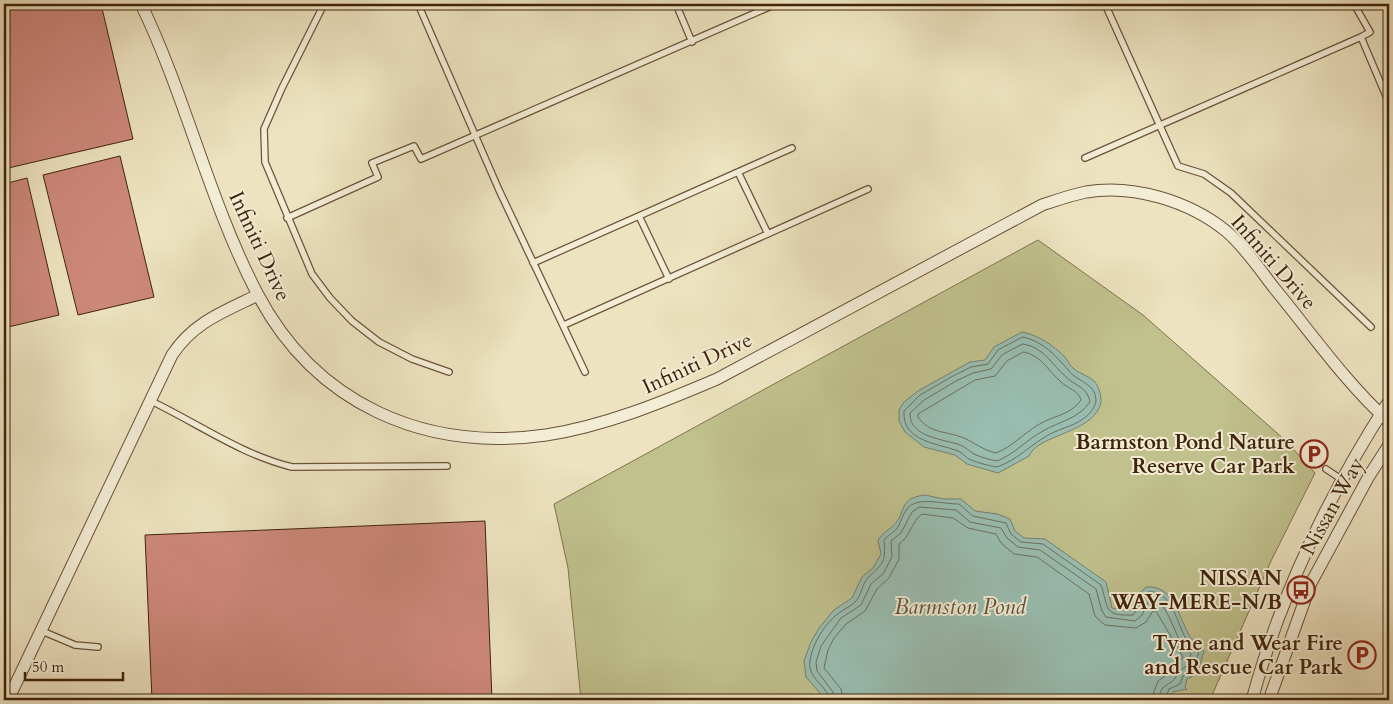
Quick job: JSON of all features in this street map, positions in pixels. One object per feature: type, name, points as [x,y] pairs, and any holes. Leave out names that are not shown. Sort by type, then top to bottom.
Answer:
[{"type":"street","name":"Infiniti Drive","points":[[141,4],[238,254],[258,295],[283,333],[315,370],[336,389],[359,404],[417,427],[473,437],[525,437],[555,433],[662,403],[717,379],[1042,205],[1088,192],[1134,193],[1158,198],[1192,210],[1227,232],[1357,390],[1385,418]]},
{"type":"street","points":[[8,700],[172,355],[184,337],[203,322],[258,295]]},
{"type":"street","name":"Nissan Way","points":[[1252,700],[1292,582],[1341,479],[1385,418],[1389,401]]},
{"type":"street","name":"Nissan Way","points":[[1269,700],[1311,583],[1369,476],[1389,445]]},
{"type":"lane","points":[[324,4],[282,88],[264,129],[265,162],[312,274],[330,298],[352,321],[379,342],[412,359],[449,372]]},
{"type":"lane","points":[[418,4],[499,190],[585,372]]},
{"type":"lane","points":[[676,4],[692,42]]},
{"type":"lane","points":[[287,218],[378,177],[372,163],[414,146],[421,159],[776,4]]},
{"type":"lane","points":[[1105,4],[1178,166],[1204,174],[1231,192],[1370,327]]},
{"type":"lane","points":[[1085,158],[1370,32],[1354,4]]},
{"type":"lane","points":[[1361,37],[1389,103]]},
{"type":"lane","points":[[533,263],[792,148]]},
{"type":"lane","points":[[738,172],[768,234]]},
{"type":"lane","points":[[564,326],[868,189]]},
{"type":"lane","points":[[639,216],[669,279]]},
{"type":"lane","points":[[151,401],[241,448],[292,467],[446,466]]},
{"type":"lane","points":[[1326,469],[1341,479]]},
{"type":"lane","points":[[42,631],[75,645],[98,647]]},
{"type":"green space","points":[[1038,240],[1143,315],[1285,440],[1315,473],[1271,561],[1210,700],[581,700],[568,568],[554,504]]},
{"type":"water","points":[[1022,332],[1034,335],[1050,345],[1065,357],[1074,369],[1096,383],[1101,397],[1100,406],[1085,423],[1042,443],[1029,456],[998,473],[967,464],[955,455],[924,447],[905,432],[899,421],[899,410],[904,402],[918,391],[970,362],[985,360],[994,347]]},
{"type":"water","name":"Barmston Pond","points":[[925,495],[943,499],[961,499],[975,511],[997,514],[1010,519],[1015,531],[1024,538],[1045,539],[1106,582],[1112,608],[1132,610],[1137,596],[1146,587],[1164,591],[1175,605],[1191,638],[1204,652],[1197,672],[1187,679],[1185,687],[1187,689],[1173,692],[1169,700],[826,700],[806,677],[804,661],[811,642],[819,628],[834,610],[852,598],[862,577],[873,568],[881,554],[878,540],[897,521],[907,502]]},
{"type":"building","points":[[28,4],[101,4],[133,139],[4,169],[4,9]]},
{"type":"building","points":[[120,156],[154,297],[78,315],[43,175]]},
{"type":"building","points":[[27,178],[59,315],[4,328],[4,184]]},
{"type":"building","points":[[485,521],[492,700],[152,700],[145,535]]},
{"type":"place","name":"Barmston Pond Nature Reserve Car Park","points":[[1314,454]]},
{"type":"place","name":"NISSAN WAY-MERE-N/B","points":[[1301,590]]},
{"type":"place","name":"Tyne and Wear Fire and Rescue Car Park","points":[[1362,655]]}]
